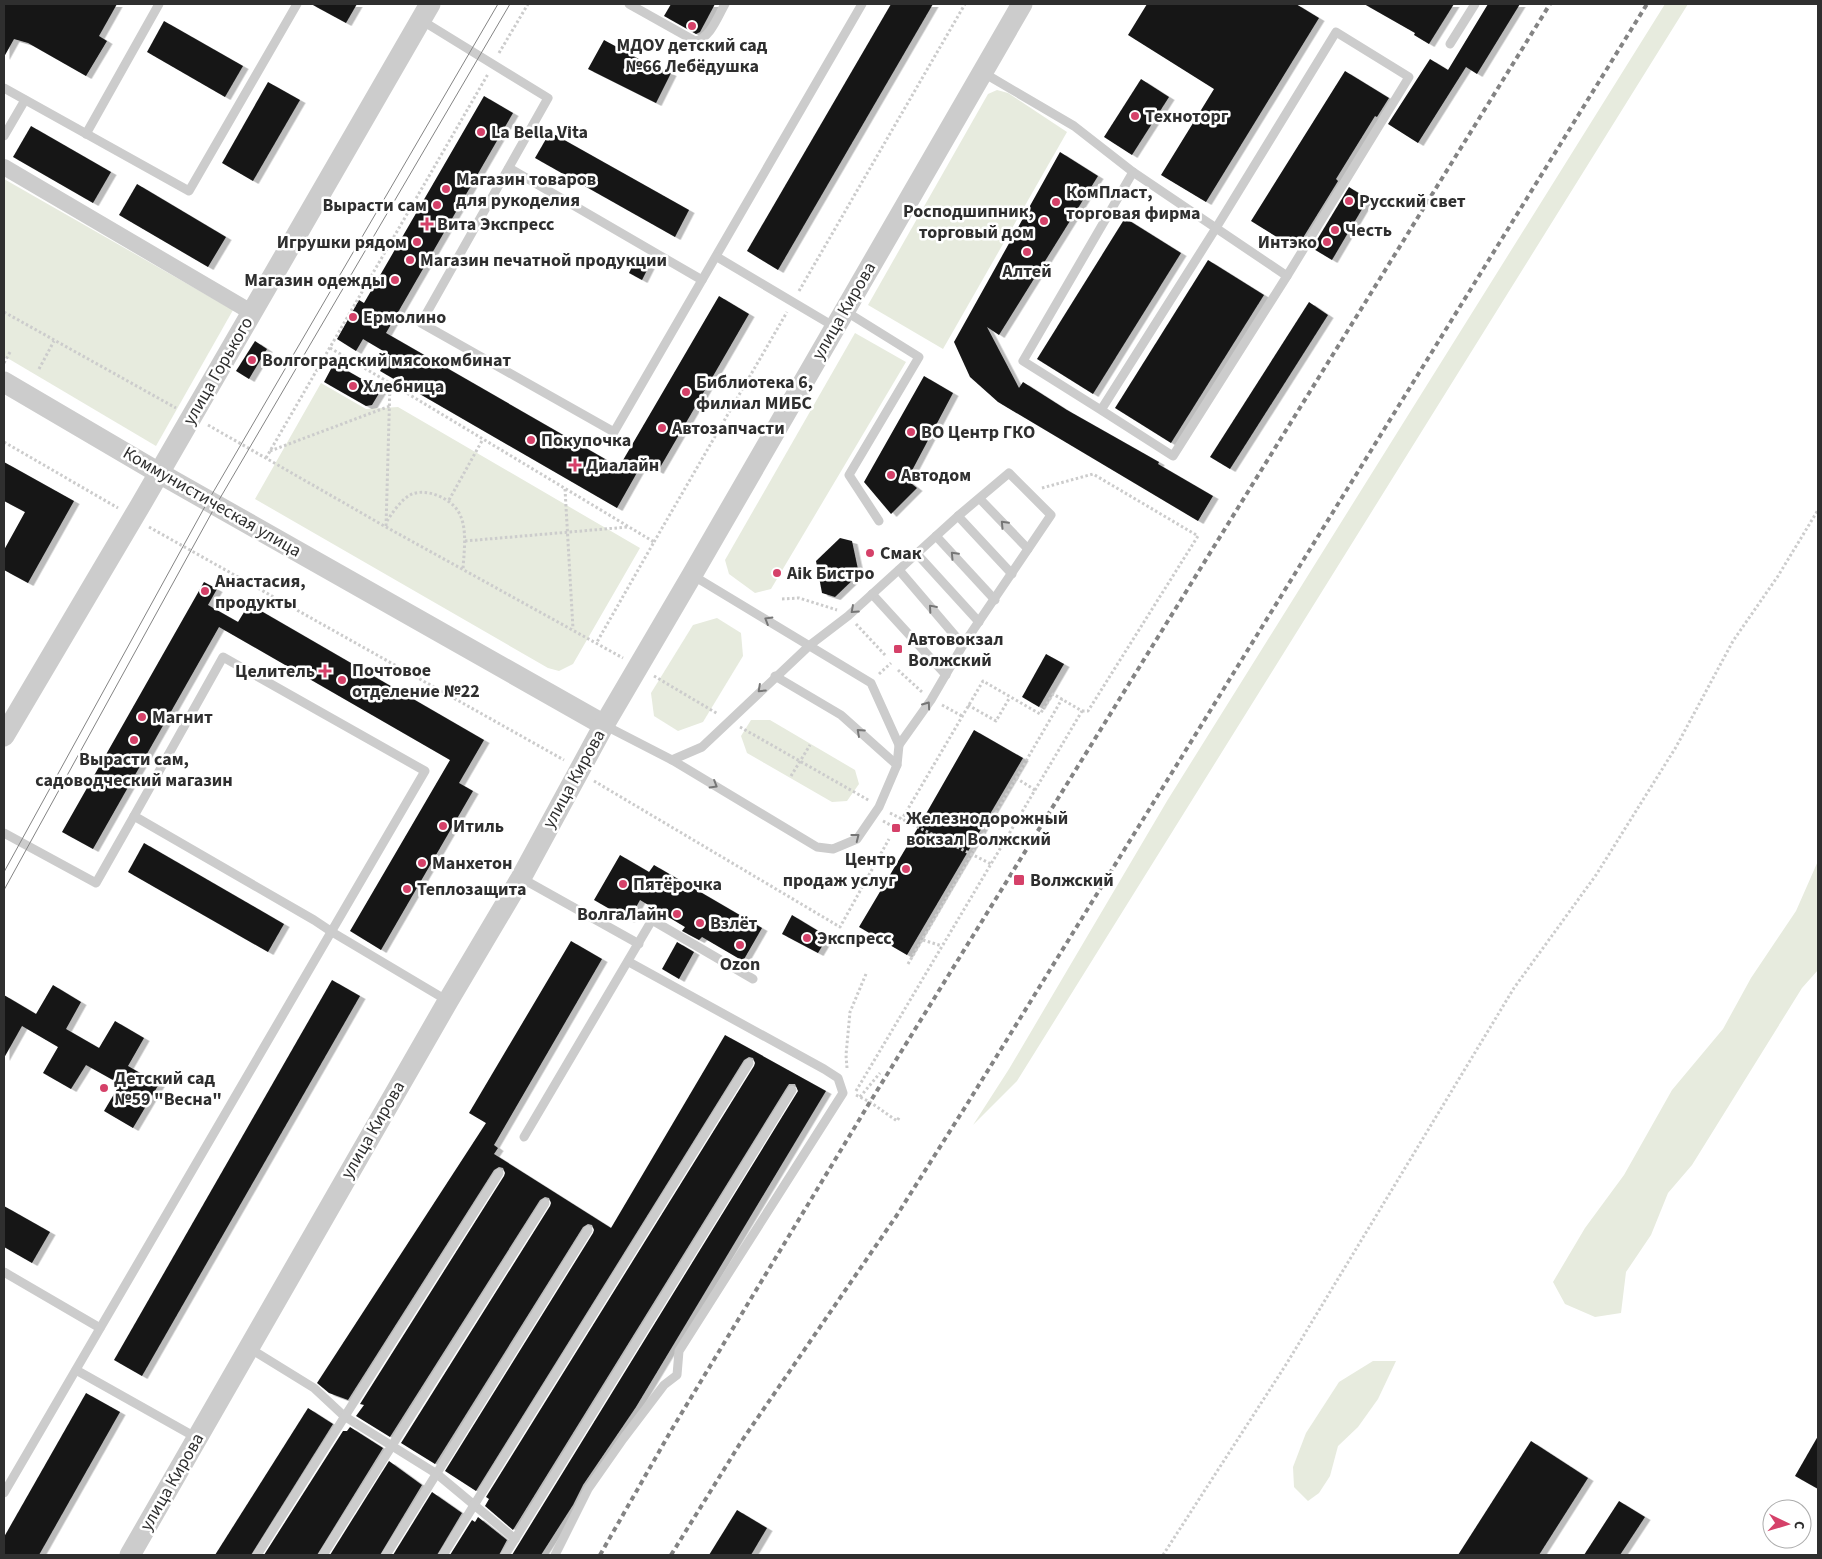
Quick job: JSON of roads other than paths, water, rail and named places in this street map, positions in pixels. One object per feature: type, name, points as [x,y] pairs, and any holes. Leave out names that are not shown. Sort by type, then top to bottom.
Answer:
[{"type":"street","name":"улица Кирова","points":[[130,1555],[520,878],[604,725],[1022,4]]},
{"type":"street","name":"улица Горького","points":[[4,736],[159,473],[425,12]]},
{"type":"street","points":[[4,166],[252,312]]},
{"type":"street","name":"Коммунистическая улица","points":[[4,382],[159,473],[604,725]]},
{"type":"lane","points":[[86,134],[159,4]]},
{"type":"lane","points":[[4,88],[189,191],[297,4]]},
{"type":"lane","points":[[629,4],[695,41],[701,40],[707,35],[725,4]]},
{"type":"lane","points":[[425,12],[493,65],[548,98],[421,323],[614,432],[862,4]]},
{"type":"lane","points":[[1450,44],[1475,4]]},
{"type":"lane","points":[[1101,410],[1216,228],[1336,32],[1409,77],[1287,276],[1173,456],[1023,361],[1133,172]]},
{"type":"lane","points":[[982,72],[1074,126],[1133,172],[1287,276]]},
{"type":"lane","points":[[4,136],[25,100]]},
{"type":"lane","points":[[508,168],[702,280]]},
{"type":"lane","points":[[717,257],[793,302],[840,319],[919,357],[849,475],[879,520]]},
{"type":"lane","points":[[604,725],[672,760],[817,847],[833,849],[857,839],[880,807],[896,765],[899,745],[931,700],[963,645],[1051,515],[1009,474],[958,516],[848,616],[810,644],[728,720],[702,747],[672,760]]},
{"type":"lane","points":[[980,499],[1028,549]]},
{"type":"lane","points":[[958,516],[1012,574]]},
{"type":"lane","points":[[936,536],[995,600]]},
{"type":"lane","points":[[917,554],[979,622]]},
{"type":"lane","points":[[899,570],[963,645]]},
{"type":"lane","points":[[692,575],[810,644],[870,682],[899,745]]},
{"type":"lane","points":[[872,594],[946,675]]},
{"type":"lane","points":[[4,833],[96,883],[223,658],[425,771],[4,1493]]},
{"type":"lane","points":[[775,676],[841,715],[896,765]]},
{"type":"lane","points":[[134,816],[448,1001]]},
{"type":"lane","points":[[520,878],[639,944]]},
{"type":"lane","points":[[524,1137],[629,962],[652,920],[753,980]]},
{"type":"lane","points":[[555,1555],[588,1489],[664,1385],[677,1375],[679,1351],[843,1093],[838,1078],[824,1069],[629,962]]},
{"type":"lane","points":[[443,1555],[748,1063]]},
{"type":"lane","points":[[505,1555],[792,1090]]},
{"type":"lane","points":[[257,1555],[499,1173]]},
{"type":"lane","points":[[323,1555],[545,1203]]},
{"type":"lane","points":[[386,1555],[588,1230]]},
{"type":"lane","points":[[4,1272],[100,1328]]},
{"type":"lane","points":[[248,1348],[314,1388],[344,1416],[437,1474],[515,1539]]},
{"type":"lane","points":[[76,1370],[197,1438]]},
{"type":"tram line","points":[[4,872],[208,501],[498,4]]},
{"type":"tram line","points":[[4,890],[216,505],[510,4]]},
{"type":"railway","points":[[600,1555],[672,1429],[870,1102],[1550,4]]},
{"type":"railway","points":[[671,1555],[741,1442],[897,1215],[969,1101],[1647,4]]},
{"type":"place","name":"МДОУ детский сад №66 Лебёдушка","points":[[692,26]]},
{"type":"place","name":"Техноторг","points":[[1135,116]]},
{"type":"place","name":"La Bella Vita","points":[[481,132]]},
{"type":"place","name":"Магазин товаров для рукоделия","points":[[446,189]]},
{"type":"place","name":"Русский свет","points":[[1349,201]]},
{"type":"place","name":"КомПласт, торговая фирма","points":[[1056,202]]},
{"type":"place","name":"Вырасти сам","points":[[437,205]]},
{"type":"place","name":"Росподшипник, торговый дом","points":[[1044,221]]},
{"type":"place","name":"Вита Экспресс","points":[[427,224]]},
{"type":"place","name":"Честь","points":[[1335,230]]},
{"type":"place","name":"Игрушки рядом","points":[[417,242]]},
{"type":"place","name":"Интэко","points":[[1327,242]]},
{"type":"place","name":"Алтей","points":[[1027,252]]},
{"type":"place","name":"Магазин печатной продукции","points":[[410,260]]},
{"type":"place","name":"Магазин одежды","points":[[395,280]]},
{"type":"place","name":"Ермолино","points":[[353,317]]},
{"type":"place","name":"Волгоградский мясокомбинат","points":[[252,360]]},
{"type":"place","name":"Хлебница","points":[[353,386]]},
{"type":"place","name":"Библиотека 6, филиал МИБС","points":[[686,392]]},
{"type":"place","name":"Автозапчасти","points":[[662,428]]},
{"type":"place","name":"ВО Центр ГКО","points":[[911,432]]},
{"type":"place","name":"Покупочка","points":[[531,440]]},
{"type":"place","name":"Диалайн","points":[[575,465]]},
{"type":"place","name":"Автодом","points":[[891,475]]},
{"type":"place","name":"Смак","points":[[870,553]]},
{"type":"place","name":"Aik Бистро","points":[[777,573]]},
{"type":"place","name":"Анастасия, продукты","points":[[205,591]]},
{"type":"place","name":"Автовокзал Волжский","points":[[898,649]]},
{"type":"place","name":"Целитель","points":[[325,671]]},
{"type":"place","name":"Почтовое отделение №22","points":[[342,680]]},
{"type":"place","name":"Магнит","points":[[142,717]]},
{"type":"place","name":"Вырасти сам, садоводческий магазин","points":[[134,740]]},
{"type":"place","name":"Итиль","points":[[443,826]]},
{"type":"place","name":"Железнодорожный вокзал Волжский","points":[[896,828]]},
{"type":"place","name":"Манхетон","points":[[422,863]]},
{"type":"place","name":"Центр продаж услуг","points":[[906,869]]},
{"type":"place","name":"Волжский","points":[[1019,880]]},
{"type":"place","name":"Пятёрочка","points":[[623,884]]},
{"type":"place","name":"Теплозащита","points":[[407,889]]},
{"type":"place","name":"ВолгаЛайн","points":[[677,914]]},
{"type":"place","name":"Взлёт","points":[[700,923]]},
{"type":"place","name":"Экспресс","points":[[807,938]]},
{"type":"place","name":"Ozon","points":[[740,945]]},
{"type":"place","name":"Детский сад №59 \"Весна\"","points":[[104,1088]]}]
